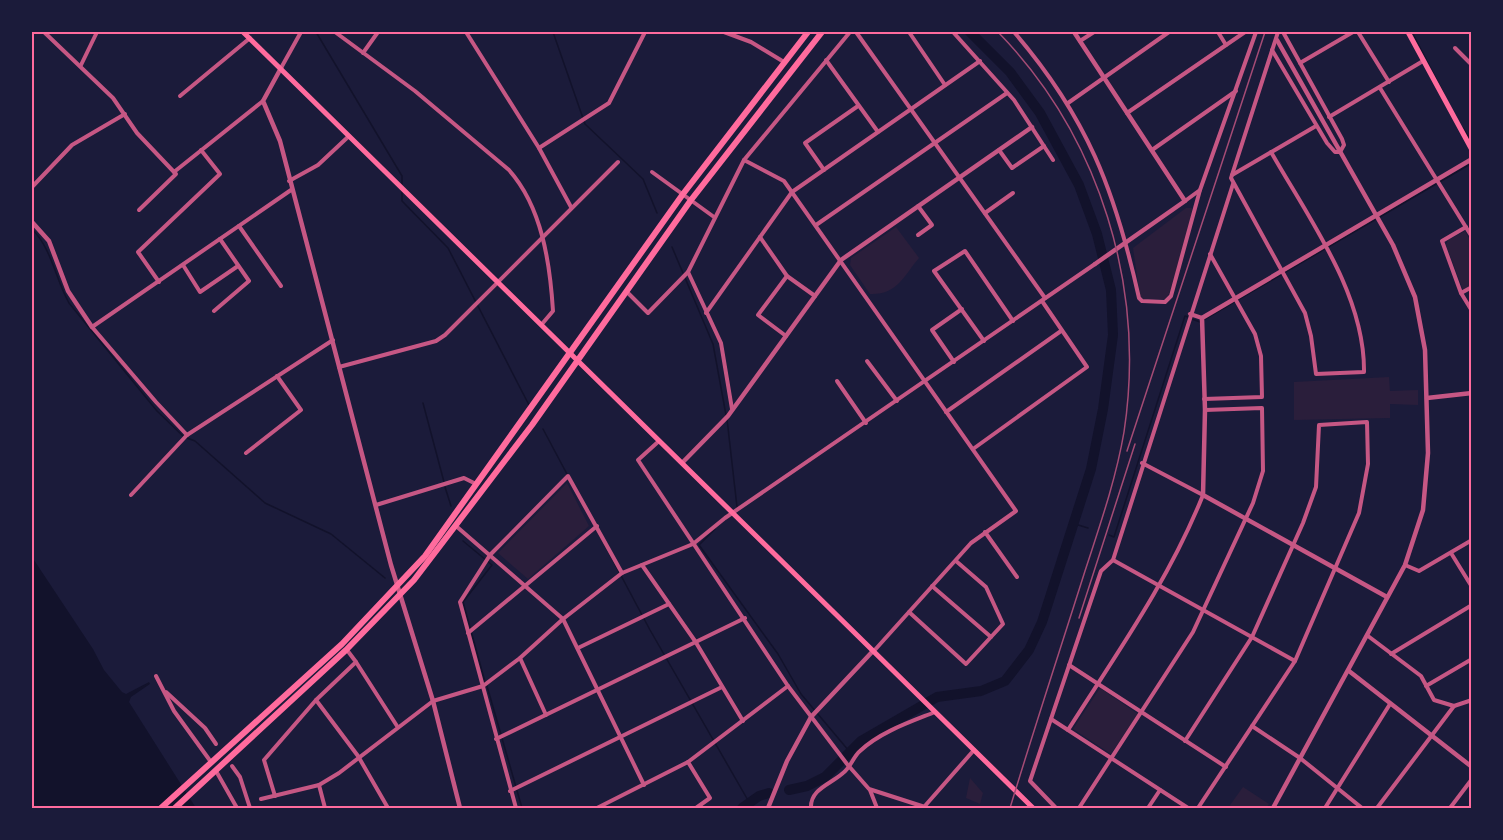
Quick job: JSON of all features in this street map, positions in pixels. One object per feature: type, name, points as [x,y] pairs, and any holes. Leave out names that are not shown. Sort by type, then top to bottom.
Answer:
[{"type":"highway","points":[[161,808],[342,644],[426,556],[683,194],[808,32]]},
{"type":"highway","points":[[175,808],[346,650],[400,593],[456,526],[578,360],[691,200],[753,124],[822,32]]},
{"type":"main road","points":[[243,32],[1033,808]]},
{"type":"main road","points":[[1408,32],[1472,150]]},
{"type":"street","points":[[44,32],[81,65],[125,114],[137,133],[174,172]]},
{"type":"street","points":[[81,65],[97,32]]},
{"type":"street","points":[[139,210],[176,174],[174,172],[263,101],[301,32]]},
{"type":"street","points":[[334,32],[415,92],[509,170],[526,194],[543,238],[553,311],[542,324]]},
{"type":"street","points":[[363,53],[378,32]]},
{"type":"street","points":[[466,32],[539,148],[571,207]]},
{"type":"street","points":[[539,148],[609,104],[645,32]]},
{"type":"street","points":[[724,32],[752,42],[785,63]]},
{"type":"street","points":[[626,292],[648,313],[681,281],[744,160],[850,32]]},
{"type":"street","points":[[856,32],[985,213],[1087,367],[973,449]]},
{"type":"street","points":[[909,32],[945,85]]},
{"type":"street","points":[[953,32],[1007,93],[1053,160]]},
{"type":"street","points":[[1014,32],[1068,102],[1099,159],[1139,298],[1144,302],[1167,301],[1172,293],[1200,190],[1256,32]]},
{"type":"street","points":[[1074,32],[1185,201]]},
{"type":"street","points":[[1080,41],[1094,32]]},
{"type":"street","points":[[1068,102],[1169,32]]},
{"type":"street","points":[[1218,32],[1226,45]]},
{"type":"street","points":[[1127,113],[1245,32]]},
{"type":"street","points":[[1272,152],[1354,306],[1362,338],[1364,372],[1316,374],[1308,323],[1282,270],[1233,184],[1232,175],[1278,32]]},
{"type":"street","points":[[1282,32],[1343,142],[1340,152]]},
{"type":"street","points":[[1300,63],[1353,32]]},
{"type":"street","points":[[1358,32],[1389,82]]},
{"type":"street","points":[[180,96],[250,38]]},
{"type":"street","points":[[1273,808],[1405,565],[1416,534],[1426,490],[1427,398],[1425,350],[1415,297],[1399,256],[1277,40]]},
{"type":"street","points":[[1455,48],[1472,66]]},
{"type":"street","points":[[1272,49],[1316,126],[1332,150],[1340,152]]},
{"type":"street","points":[[826,60],[878,132]]},
{"type":"street","points":[[706,313],[792,192],[980,61]]},
{"type":"street","points":[[1329,117],[1423,61]]},
{"type":"street","points":[[1380,88],[1472,237]]},
{"type":"street","points":[[1152,150],[1237,90]]},
{"type":"street","points":[[816,225],[1007,93]]},
{"type":"street","points":[[263,101],[280,141],[291,190],[376,505],[433,701],[460,808]]},
{"type":"street","points":[[824,170],[806,143],[858,106]]},
{"type":"street","points":[[32,188],[72,145],[125,114]]},
{"type":"street","points":[[1232,175],[1316,126]]},
{"type":"street","points":[[683,462],[732,410],[841,260],[1032,127]]},
{"type":"street","points":[[289,181],[318,165],[349,135]]},
{"type":"street","points":[[999,150],[1012,168],[1044,146]]},
{"type":"street","points":[[159,282],[138,252],[220,174],[201,150]]},
{"type":"street","points":[[1202,318],[1233,297],[1435,178],[1472,159]]},
{"type":"street","points":[[744,160],[784,181],[1016,511],[985,532],[956,561],[811,717],[788,761],[768,808]]},
{"type":"street","points":[[339,367],[436,341],[498,283],[618,162]]},
{"type":"street","points":[[651,172],[714,217]]},
{"type":"street","points":[[1056,808],[1030,781],[1101,571],[1113,560],[1142,463],[1191,322],[1188,321],[1190,314],[1233,184]]},
{"type":"street","points":[[92,327],[291,190]]},
{"type":"street","points":[[261,799],[319,785],[339,773],[397,726],[433,701],[483,686],[520,658],[563,618],[622,573],[693,544],[1200,190]]},
{"type":"street","points":[[985,213],[1013,193]]},
{"type":"street","points":[[918,206],[932,225],[918,235]]},
{"type":"street","points":[[32,222],[49,241],[68,291],[92,327],[187,435]]},
{"type":"street","points":[[239,226],[282,286]]},
{"type":"street","points":[[1466,227],[1443,241],[1461,293],[1472,311]]},
{"type":"street","points":[[760,237],[788,276],[815,296]]},
{"type":"street","points":[[214,311],[249,281],[220,239]]},
{"type":"street","points":[[984,341],[934,271],[964,251],[1012,321]]},
{"type":"street","points":[[1204,399],[1262,397],[1261,356],[1257,343],[1248,319],[1233,297],[1210,254]]},
{"type":"street","points":[[183,265],[200,292],[238,266]]},
{"type":"street","points":[[686,273],[721,343],[732,410]]},
{"type":"street","points":[[786,336],[758,315],[788,276]]},
{"type":"street","points":[[1461,293],[1472,287]]},
{"type":"street","points":[[954,362],[932,330],[962,309]]},
{"type":"street","points":[[1190,314],[1202,318]]},
{"type":"street","points":[[1068,730],[1160,586],[1183,544],[1203,495],[1205,410],[1202,318]]},
{"type":"street","points":[[946,412],[1062,331]]},
{"type":"street","points":[[131,495],[187,435],[333,340]]},
{"type":"street","points":[[867,361],[897,401]]},
{"type":"street","points":[[246,453],[301,410],[277,376]]},
{"type":"street","points":[[837,381],[866,423]]},
{"type":"street","points":[[1427,398],[1472,393]]},
{"type":"street","points":[[1078,808],[1193,632],[1245,519],[1263,471],[1263,408],[1205,410]]},
{"type":"street","points":[[1185,741],[1252,637],[1292,545],[1316,487],[1319,424],[1367,422],[1368,464],[1365,491],[1359,513],[1336,569],[1295,661],[1198,808]]},
{"type":"street","points":[[660,441],[638,460],[788,686],[835,749],[870,789],[876,808]]},
{"type":"street","points":[[1142,463],[1387,597]]},
{"type":"street","points":[[516,808],[460,602],[490,555],[568,476],[622,573]]},
{"type":"street","points":[[376,505],[464,478],[476,484]]},
{"type":"street","points":[[456,526],[563,618],[644,785]]},
{"type":"street","points":[[468,633],[528,587],[597,526]]},
{"type":"street","points":[[985,532],[1017,577]]},
{"type":"street","points":[[1405,565],[1419,571],[1472,540]]},
{"type":"street","points":[[1451,553],[1472,587]]},
{"type":"street","points":[[1113,560],[1295,661]]},
{"type":"street","points":[[909,612],[966,664],[1004,624],[986,587],[956,561]]},
{"type":"street","points":[[642,565],[695,641],[743,721]]},
{"type":"street","points":[[932,586],[991,638]]},
{"type":"street","points":[[578,648],[669,604]]},
{"type":"street","points":[[1391,654],[1472,605]]},
{"type":"street","points":[[496,739],[599,691],[745,618]]},
{"type":"street","points":[[1368,636],[1421,675],[1434,700],[1454,706]]},
{"type":"street","points":[[346,650],[397,726]]},
{"type":"street","points":[[520,658],[546,715]]},
{"type":"street","points":[[1426,686],[1472,659]]},
{"type":"street","points":[[275,796],[264,760],[316,700],[356,662]]},
{"type":"street","points":[[1069,665],[1226,767]]},
{"type":"street","points":[[1348,671],[1472,767]]},
{"type":"street","points":[[211,763],[174,711],[156,676],[165,692],[205,728],[216,744]]},
{"type":"street","points":[[597,808],[688,762],[788,686]]},
{"type":"street","points":[[510,791],[722,687]]},
{"type":"street","points":[[316,700],[358,756],[388,808]]},
{"type":"street","points":[[1377,808],[1454,706],[1472,700]]},
{"type":"street","points":[[1325,808],[1390,704]]},
{"type":"street","points":[[811,808],[816,792],[849,765],[865,747],[895,729],[933,711]]},
{"type":"street","points":[[1051,719],[1188,808]]},
{"type":"street","points":[[1252,726],[1300,758],[1362,808]]},
{"type":"street","points":[[870,789],[926,808],[975,749]]},
{"type":"street","points":[[688,762],[710,798],[696,808]]},
{"type":"street","points":[[232,766],[240,777],[250,808]]},
{"type":"street","points":[[215,770],[237,808]]},
{"type":"street","points":[[1450,808],[1472,779]]},
{"type":"street","points":[[319,785],[325,808]]},
{"type":"street","points":[[1148,808],[1160,790]]},
{"type":"shaded area","points":[[1186,208],[1192,208],[1193,216],[1169,294],[1165,299],[1143,299],[1140,296],[1133,248]]},
{"type":"shaded area","points":[[896,227],[919,258],[894,288],[870,294],[850,265],[851,258]]},
{"type":"shaded area","points":[[1465,231],[1471,242],[1472,285],[1463,290],[1446,245],[1448,240]]},
{"type":"shaded area","points":[[1389,377],[1390,391],[1418,390],[1418,405],[1390,404],[1390,418],[1294,420],[1294,382]]},
{"type":"shaded area","points":[[567,483],[589,526],[528,579],[498,553]]},
{"type":"shaded area","points":[[32,557],[93,649],[104,670],[122,692],[126,694],[149,682],[150,684],[131,697],[129,702],[196,808],[32,808]]},
{"type":"shaded area","points":[[1100,688],[1138,714],[1111,754],[1073,729]]},
{"type":"shaded area","points":[[970,778],[983,793],[980,804],[966,798]]},
{"type":"shaded area","points":[[1243,787],[1269,804],[1266,808],[1228,808]]},
{"type":"waterway","points":[[316,32],[402,176],[402,184]]},
{"type":"waterway","points":[[553,32],[585,124],[643,179],[657,213]]},
{"type":"waterway","points":[[789,790],[807,786],[825,777],[861,741],[937,697],[981,691],[1005,681],[1029,650],[1042,622],[1091,469],[1103,409],[1113,335],[1111,290],[1097,234],[1079,185],[1040,113],[1010,72],[970,32]]},
{"type":"waterway","points":[[1412,32],[1443,92]]},
{"type":"waterway","points":[[1463,128],[1472,142]]},
{"type":"waterway","points":[[1192,319],[1200,322],[1472,163]]},
{"type":"waterway","points":[[402,192],[402,201],[448,248],[529,405]]},
{"type":"waterway","points":[[32,229],[44,245],[69,303],[157,411],[183,436]]},
{"type":"waterway","points":[[672,247],[713,344],[726,415]]},
{"type":"waterway","points":[[1109,535],[1114,537],[1185,316],[1188,317]]},
{"type":"waterway","points":[[423,403],[444,482]]},
{"type":"waterway","points":[[727,419],[737,507]]},
{"type":"waterway","points":[[543,429],[650,630],[749,802]]},
{"type":"waterway","points":[[187,438],[195,441],[265,503],[331,534],[385,578]]},
{"type":"waterway","points":[[445,487],[451,506]]},
{"type":"waterway","points":[[1075,524],[1088,528]]},
{"type":"waterway","points":[[715,529],[699,545],[778,654],[801,694],[849,751]]},
{"type":"waterway","points":[[463,541],[492,565],[463,602],[485,682]]},
{"type":"waterway","points":[[487,686],[522,808]]},
{"type":"waterway","points":[[742,808],[759,796],[769,793]]},
{"type":"railway","points":[[998,32],[1034,73],[1064,118],[1088,166],[1108,217],[1121,269],[1128,323],[1129,377],[1124,432],[1112,485],[1010,808]]},
{"type":"railway","points":[[1127,451],[1265,32]]},
{"type":"railway","points":[[1079,618],[1135,444]]}]
